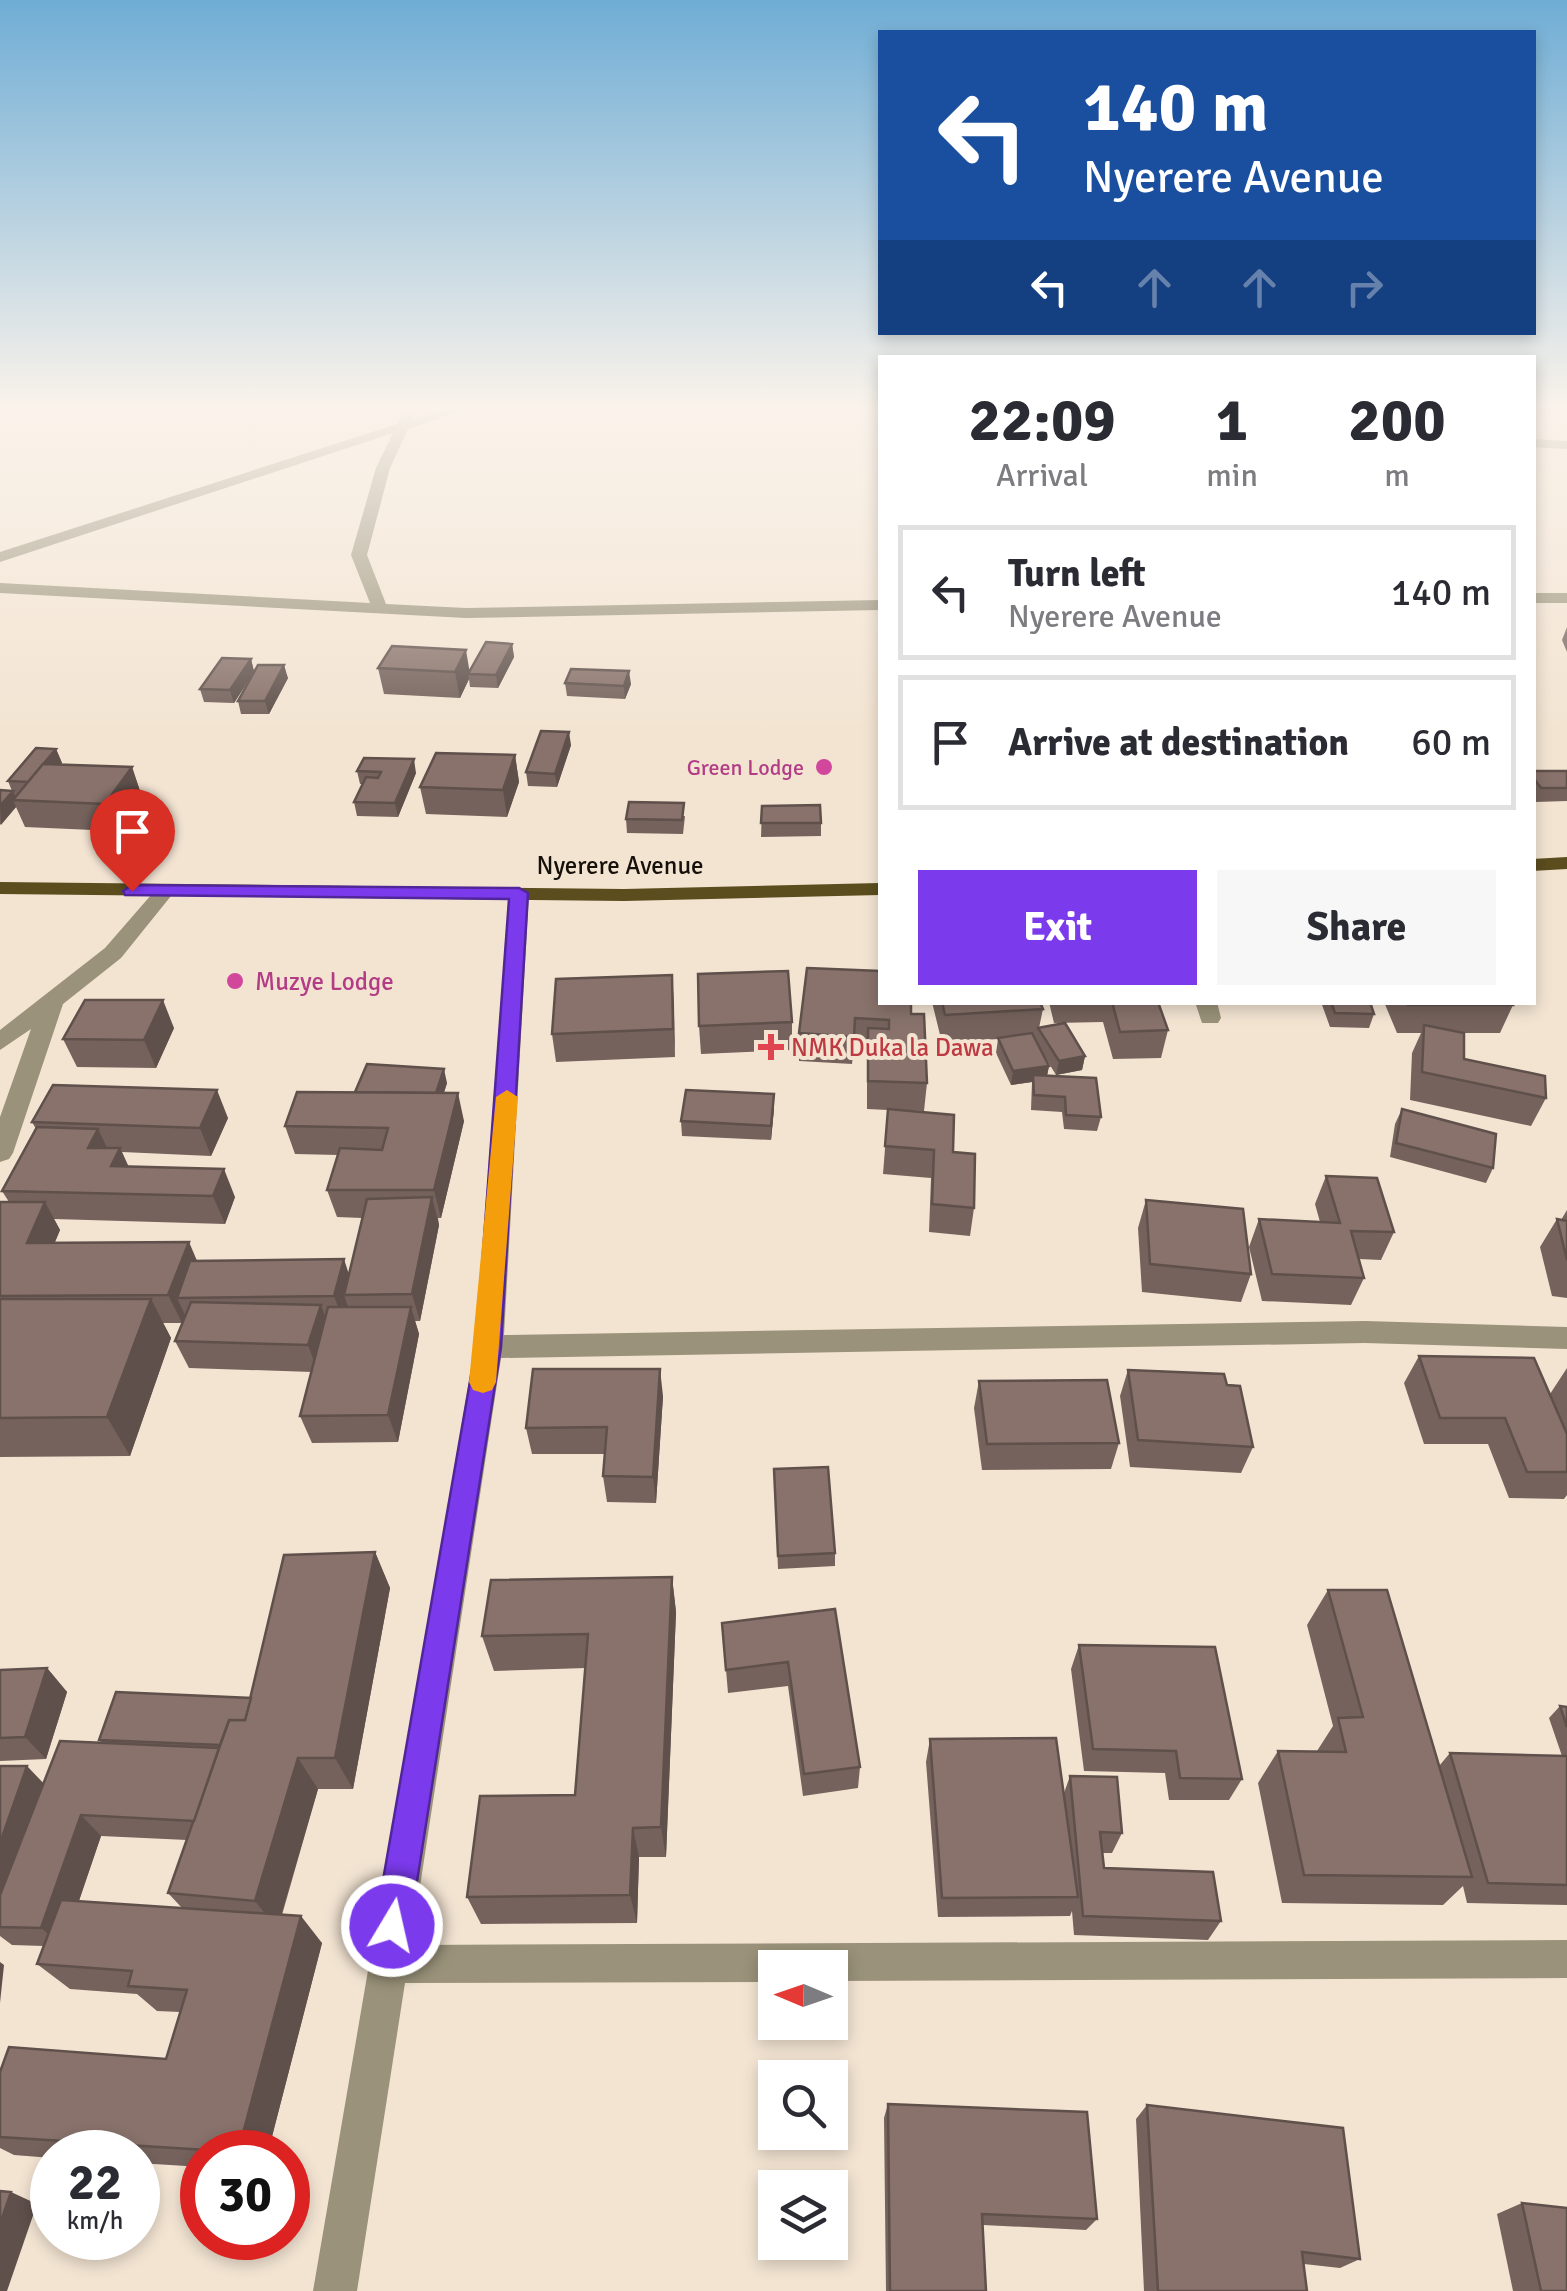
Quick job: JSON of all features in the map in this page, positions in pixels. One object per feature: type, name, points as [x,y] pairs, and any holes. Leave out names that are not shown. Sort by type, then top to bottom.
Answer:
[{"type":"main road","points":[[1536,865],[1567,863]]},
{"type":"main road","name":"Nyerere Avenue","points":[[0,888],[519,893],[878,889]]},
{"type":"street","points":[[0,557],[129,515]]},
{"type":"street","points":[[370,515],[359,556],[381,610]]},
{"type":"street","points":[[0,588],[381,610],[621,613],[878,605]]},
{"type":"street","points":[[1536,598],[1567,598]]},
{"type":"street","points":[[0,1042],[114,953],[165,891]]},
{"type":"street","points":[[335,2291],[488,1347],[519,893]]},
{"type":"street","points":[[0,1153],[52,1002]]},
{"type":"street","points":[[488,1347],[1365,1332],[1567,1338]]},
{"type":"street","points":[[386,1964],[1567,1958]]},
{"type":"building","points":[[486,642],[512,644],[496,675],[468,674]]},
{"type":"building","points":[[392,646],[466,650],[455,672],[378,668]]},
{"type":"building","points":[[222,658],[251,659],[230,690],[200,689]]},
{"type":"building","points":[[258,665],[284,665],[265,701],[238,701]]},
{"type":"building","points":[[571,669],[629,671],[624,686],[565,683]]},
{"type":"building","points":[[541,731],[569,732],[555,774],[526,772]]},
{"type":"building","points":[[36,748],[56,749],[28,782],[8,781]]},
{"type":"building","points":[[436,753],[515,755],[503,790],[420,787]]},
{"type":"building","points":[[364,758],[414,759],[395,803],[354,802],[366,777],[378,778],[381,772],[357,771]]},
{"type":"building","points":[[43,764],[132,767],[105,804],[13,800]]},
{"type":"building","points":[[1536,771],[1567,771],[1567,788],[1541,788]]},
{"type":"building","points":[[0,790],[13,791],[0,806]]},
{"type":"building","points":[[629,802],[684,803],[682,820],[626,819]]},
{"type":"building","points":[[820,805],[821,823],[761,823],[762,806]]},
{"type":"building","points":[[807,968],[878,971],[878,1005],[911,1005],[911,1014],[924,1014],[927,1083],[868,1081],[868,1028],[889,1029],[889,1020],[855,1018],[854,1037],[799,1033]]},
{"type":"building","points":[[788,971],[792,1022],[699,1026],[698,974]]},
{"type":"building","points":[[672,975],[673,1029],[552,1034],[556,979]]},
{"type":"building","points":[[85,1000],[163,1000],[144,1040],[63,1039]]},
{"type":"building","points":[[943,1005],[1041,1005],[1043,1009],[945,1015]]},
{"type":"building","points":[[1113,1005],[1159,1005],[1168,1030],[1120,1032]]},
{"type":"building","points":[[1332,1005],[1371,1005],[1374,1014],[1335,1013]]},
{"type":"building","points":[[1065,1023],[1085,1056],[1059,1061],[1038,1028]]},
{"type":"building","points":[[1424,1025],[1464,1033],[1464,1059],[1545,1076],[1546,1098],[1422,1072]]},
{"type":"building","points":[[1032,1033],[1049,1066],[1013,1071],[998,1038]]},
{"type":"building","points":[[367,1064],[444,1069],[436,1093],[355,1092]]},
{"type":"building","points":[[1033,1075],[1096,1078],[1101,1117],[1066,1115],[1065,1097],[1034,1095]]},
{"type":"building","points":[[53,1085],[217,1090],[200,1128],[32,1122]]},
{"type":"building","points":[[686,1090],[774,1094],[771,1126],[681,1121]]},
{"type":"building","points":[[297,1092],[458,1093],[434,1190],[327,1190],[340,1148],[382,1150],[388,1128],[285,1126]]},
{"type":"building","points":[[888,1109],[954,1115],[953,1152],[975,1154],[974,1208],[932,1204],[934,1150],[885,1146]]},
{"type":"building","points":[[1402,1109],[1496,1134],[1493,1168],[1396,1143]]},
{"type":"building","points":[[37,1127],[98,1129],[88,1148],[120,1148],[111,1166],[224,1169],[213,1196],[2,1191]]},
{"type":"building","points":[[1326,1176],[1377,1178],[1394,1232],[1351,1231],[1364,1278],[1272,1274],[1259,1219],[1340,1223]]},
{"type":"building","points":[[432,1197],[412,1294],[344,1295],[367,1199]]},
{"type":"building","points":[[1146,1200],[1243,1209],[1251,1274],[1150,1264]]},
{"type":"building","points":[[0,1202],[45,1202],[27,1243],[189,1242],[168,1295],[0,1296]]},
{"type":"building","points":[[1557,1219],[1567,1221],[1567,1260]]},
{"type":"building","points":[[344,1259],[334,1296],[177,1298],[190,1261]]},
{"type":"building","points":[[0,1299],[151,1299],[107,1417],[0,1418]]},
{"type":"building","points":[[191,1302],[321,1305],[308,1345],[175,1341]]},
{"type":"building","points":[[328,1307],[411,1307],[388,1415],[300,1416]]},
{"type":"building","points":[[1419,1356],[1534,1358],[1567,1434],[1567,1472],[1527,1472],[1505,1418],[1440,1418]]},
{"type":"building","points":[[533,1369],[660,1369],[653,1477],[603,1476],[607,1427],[526,1428]]},
{"type":"building","points":[[1128,1370],[1224,1374],[1227,1385],[1240,1386],[1253,1447],[1138,1440]]},
{"type":"building","points":[[1107,1380],[1119,1443],[987,1444],[979,1381]]},
{"type":"building","points":[[828,1467],[835,1553],[778,1556],[774,1469]]},
{"type":"building","points":[[375,1552],[335,1758],[298,1758],[255,1901],[168,1893],[229,1720],[245,1720],[284,1555]]},
{"type":"building","points":[[672,1577],[661,1827],[633,1828],[630,1895],[467,1897],[480,1796],[575,1795],[588,1634],[482,1636],[491,1580]]},
{"type":"building","points":[[1328,1590],[1387,1590],[1472,1877],[1304,1875],[1278,1751],[1346,1752],[1338,1718],[1363,1717]]},
{"type":"building","points":[[835,1609],[860,1767],[804,1774],[788,1662],[726,1670],[722,1623]]},
{"type":"building","points":[[1079,1645],[1215,1647],[1242,1779],[1180,1778],[1176,1751],[1093,1749]]},
{"type":"building","points":[[47,1668],[25,1737],[0,1738],[0,1670]]},
{"type":"building","points":[[116,1692],[251,1698],[245,1720],[229,1720],[220,1745],[99,1740]]},
{"type":"building","points":[[1560,1706],[1567,1707],[1567,1727]]},
{"type":"building","points":[[1056,1738],[1078,1897],[942,1898],[930,1739]]},
{"type":"building","points":[[60,1741],[219,1748],[194,1821],[81,1815],[41,1928],[0,1927],[0,1895]]},
{"type":"building","points":[[1450,1753],[1567,1756],[1567,1885],[1488,1883]]},
{"type":"building","points":[[0,1766],[27,1766],[0,1843]]},
{"type":"building","points":[[1070,1776],[1117,1777],[1122,1833],[1100,1832],[1104,1868],[1213,1872],[1221,1921],[1083,1916]]},
{"type":"building","points":[[61,1900],[301,1916],[244,2130],[180,2130],[180,2148],[160,2147],[160,2130],[30,2130],[30,2139],[0,2137],[0,2072],[9,2047],[166,2059],[187,1990],[128,1986],[132,1971],[37,1964]]},
{"type":"building","points":[[888,2104],[1087,2112],[1097,2219],[982,2214],[986,2291],[890,2291]]},
{"type":"building","points":[[1147,2105],[1343,2128],[1360,2259],[1302,2252],[1307,2291],[1158,2291]]},
{"type":"building","points":[[0,2191],[11,2192],[0,2224]]},
{"type":"building","points":[[1522,2203],[1567,2208],[1567,2291],[1541,2291]]},
{"type":"slow traffic","points":[[483,1382],[507,1097]]},
{"type":"place","name":"Green Lodge","points":[[824,767]]},
{"type":"place","name":"Muzye Lodge","points":[[235,981]]},
{"type":"place","name":"NMK Duka la Dawa","points":[[771,1047]]},
{"type":"route","points":[[132,891],[519,893],[488,1347],[392,1926]]}]
